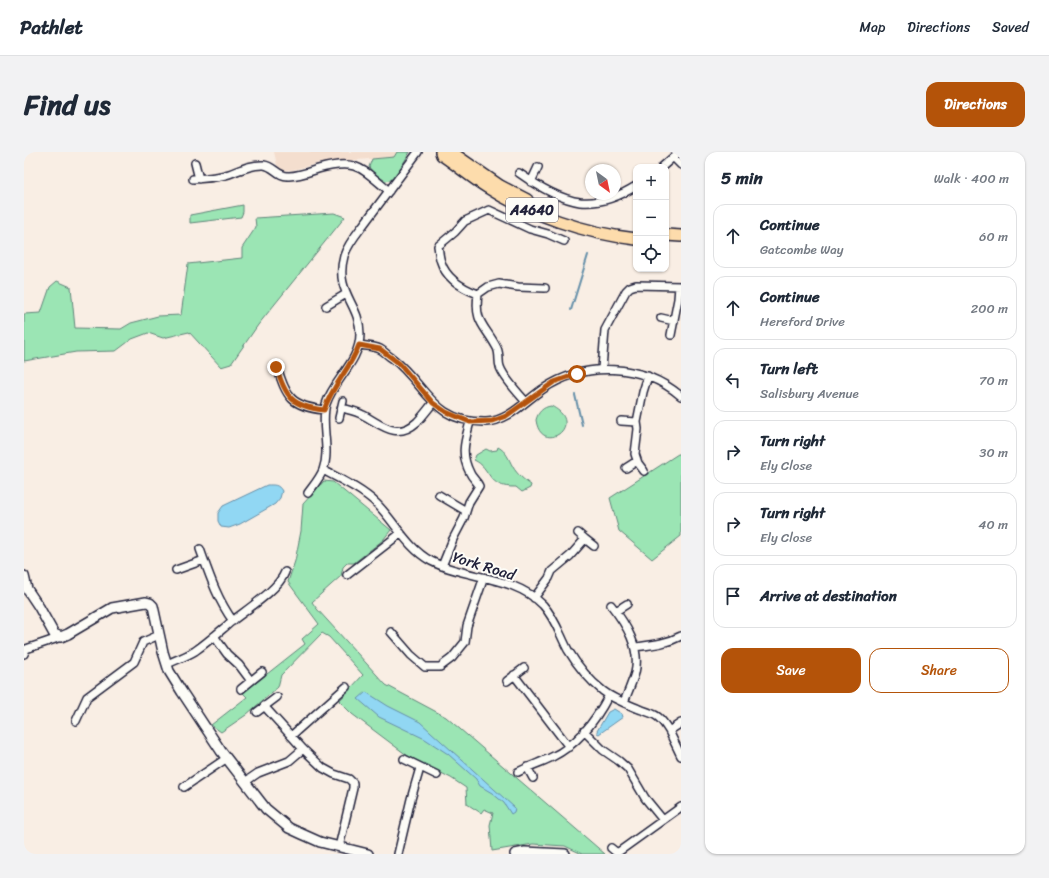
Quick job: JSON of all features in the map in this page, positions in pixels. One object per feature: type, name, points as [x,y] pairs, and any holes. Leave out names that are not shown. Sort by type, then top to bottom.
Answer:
[{"type":"main road","name":"A4640","points":[[441,152],[442,155],[487,187],[529,209],[571,225],[608,235],[633,239]]},
{"type":"main road","name":"A4640","points":[[451,152],[500,186],[549,210],[592,224],[633,232]]},
{"type":"main road","points":[[669,235],[681,236]]},
{"type":"main road","points":[[669,242],[681,243]]},
{"type":"street","points":[[308,493],[323,470],[326,455],[323,416],[328,398],[355,357],[359,345],[359,324],[342,281],[341,271],[345,254],[357,234],[418,152]]},
{"type":"street","points":[[666,164],[680,152]]},
{"type":"street","points":[[674,158],[681,165]]},
{"type":"street","points":[[196,163],[196,179],[228,174],[242,168],[264,165],[270,166],[280,175],[287,177],[298,176],[328,166],[349,164],[355,165],[362,169],[389,191]]},
{"type":"street","points":[[531,182],[538,167]]},
{"type":"street","points":[[519,173],[531,182],[564,197],[580,202],[609,199],[625,193],[633,188]]},
{"type":"street","points":[[478,294],[458,284],[448,275],[441,262],[438,246],[455,232],[465,221],[489,210],[530,229],[548,234],[564,241]]},
{"type":"street","points":[[526,402],[500,367],[498,350],[479,320],[476,307],[478,294],[488,287],[499,284],[518,287],[545,288]]},
{"type":"street","points":[[602,369],[605,330],[626,291],[630,287],[636,285],[680,286],[671,334]]},
{"type":"street","points":[[326,306],[346,294]]},
{"type":"street","points":[[661,318],[674,321]]},
{"type":"street","points":[[359,345],[380,349],[400,364],[433,403],[446,412],[470,422],[492,421],[506,416],[542,390],[559,380],[587,371],[602,369],[628,371],[648,376],[667,386],[681,396]]},
{"type":"street","points":[[276,367],[284,389],[290,398],[297,404],[304,407],[324,410]]},
{"type":"street","points":[[644,471],[637,461],[635,454],[638,434],[637,422],[648,376]]},
{"type":"street","points":[[339,418],[342,405],[358,412],[385,429],[399,430],[405,429],[416,423],[433,403]]},
{"type":"street","points":[[621,421],[637,422]]},
{"type":"street","points":[[442,566],[453,539],[464,518],[469,502],[479,486],[468,470],[464,456],[463,448],[470,422]]},
{"type":"street","points":[[626,468],[637,461]]},
{"type":"street","name":"York Road","points":[[323,470],[376,503],[401,533],[420,553],[429,560],[442,566],[510,585],[534,598],[543,605],[556,624],[568,649],[590,679],[609,695],[658,717],[669,731],[681,756]]},
{"type":"street","points":[[439,495],[466,511]]},
{"type":"street","points":[[347,575],[401,533]]},
{"type":"street","points":[[578,533],[594,546]]},
{"type":"street","points":[[534,598],[549,578],[552,571],[570,556],[585,539]]},
{"type":"street","points":[[200,549],[215,591],[232,621]]},
{"type":"street","points":[[176,570],[204,560]]},
{"type":"street","points":[[167,664],[194,651],[249,609],[277,584],[285,572]]},
{"type":"street","points":[[24,576],[26,589],[40,607],[54,634],[61,637]]},
{"type":"street","points":[[392,632],[411,654],[425,666],[440,666],[452,658],[465,642],[467,626],[484,577]]},
{"type":"street","points":[[24,654],[26,649],[68,634],[112,608],[150,602],[153,606],[169,671],[227,758],[266,809],[289,828],[320,842],[368,854]]},
{"type":"street","points":[[616,611],[627,604]]},
{"type":"street","points":[[612,605],[625,623],[636,653],[635,672],[624,702]]},
{"type":"street","points":[[76,721],[87,697],[134,662],[143,642],[159,635]]},
{"type":"street","points":[[214,636],[227,654],[239,665],[251,681]]},
{"type":"street","points":[[635,648],[674,640],[681,636]]},
{"type":"street","points":[[506,681],[524,668]]},
{"type":"street","points":[[241,689],[262,672]]},
{"type":"street","points":[[514,675],[569,747]]},
{"type":"street","points":[[291,736],[346,687]]},
{"type":"street","points":[[518,772],[550,758],[569,747],[584,731],[609,695]]},
{"type":"street","points":[[257,712],[277,697]]},
{"type":"street","points":[[264,706],[303,749],[323,768],[334,774],[349,779],[353,783],[354,788],[340,847]]},
{"type":"street","points":[[669,731],[681,723]]},
{"type":"street","points":[[584,731],[603,750],[619,761],[628,770],[645,798],[663,820]]},
{"type":"street","points":[[245,782],[258,773],[288,761],[303,749]]},
{"type":"street","points":[[184,787],[227,758]]},
{"type":"street","points":[[404,759],[437,775]]},
{"type":"street","points":[[527,767],[533,778]]},
{"type":"street","points":[[398,854],[420,768]]},
{"type":"street","points":[[611,848],[618,853],[681,807]]},
{"type":"street","points":[[515,854],[525,852],[565,854]]},
{"type":"shaded area","points":[[274,152],[397,152],[394,157],[320,163],[292,170],[282,170],[277,165]]},
{"type":"green space","points":[[397,152],[410,152],[394,179],[386,181],[374,174],[369,167],[372,159],[394,157]]},
{"type":"green space","points":[[243,205],[241,217],[190,223],[190,215]]},
{"type":"green space","points":[[334,213],[345,217],[258,325],[231,364],[221,367],[189,332],[163,338],[148,333],[132,339],[116,351],[76,352],[24,361],[24,314],[41,313],[50,287],[57,281],[71,287],[75,328],[121,329],[131,323],[158,316],[181,315],[188,264],[242,258],[242,248],[256,227],[255,218]]},
{"type":"green space","points":[[551,406],[561,413],[565,421],[564,428],[559,434],[553,437],[546,436],[540,431],[536,420],[541,410]]},
{"type":"green space","points":[[498,447],[505,453],[513,467],[523,479],[531,485],[530,488],[522,492],[516,487],[499,484],[490,477],[480,463],[474,460],[476,455],[486,449],[490,451],[497,450]]},
{"type":"green space","points":[[678,454],[681,454],[681,536],[652,559],[619,531],[610,498]]},
{"type":"green space","points":[[324,481],[333,482],[391,530],[383,540],[354,563],[347,563],[343,567],[341,576],[312,602],[317,609],[386,685],[446,717],[605,854],[582,854],[565,846],[533,844],[492,851],[490,825],[493,813],[484,809],[481,813],[467,804],[466,788],[451,778],[408,756],[352,714],[339,701],[363,675],[329,637],[322,633],[281,675],[278,687],[246,715],[221,732],[211,725],[247,697],[243,693],[305,644],[302,639],[319,624],[288,582],[295,561],[301,531],[303,504]]},
{"type":"water","points":[[267,485],[277,486],[282,491],[280,498],[275,504],[240,524],[229,528],[221,527],[218,521],[218,513],[223,506]]},
{"type":"water","points":[[366,692],[388,706],[420,722],[515,808],[514,812],[511,814],[504,803],[492,793],[480,786],[476,779],[448,754],[425,739],[379,717],[358,699]]},
{"type":"water","points":[[614,709],[622,714],[623,717],[599,734],[597,733],[608,712]]},
{"type":"waterway","points":[[571,310],[588,255]]},
{"type":"waterway","points":[[575,395],[582,425]]},
{"type":"route","points":[[276,367],[284,389],[290,398],[297,404],[304,407],[324,410],[328,398],[355,357],[359,345],[380,349],[400,364],[433,403],[446,412],[470,422],[488,422],[506,416],[554,382],[577,374]]}]
